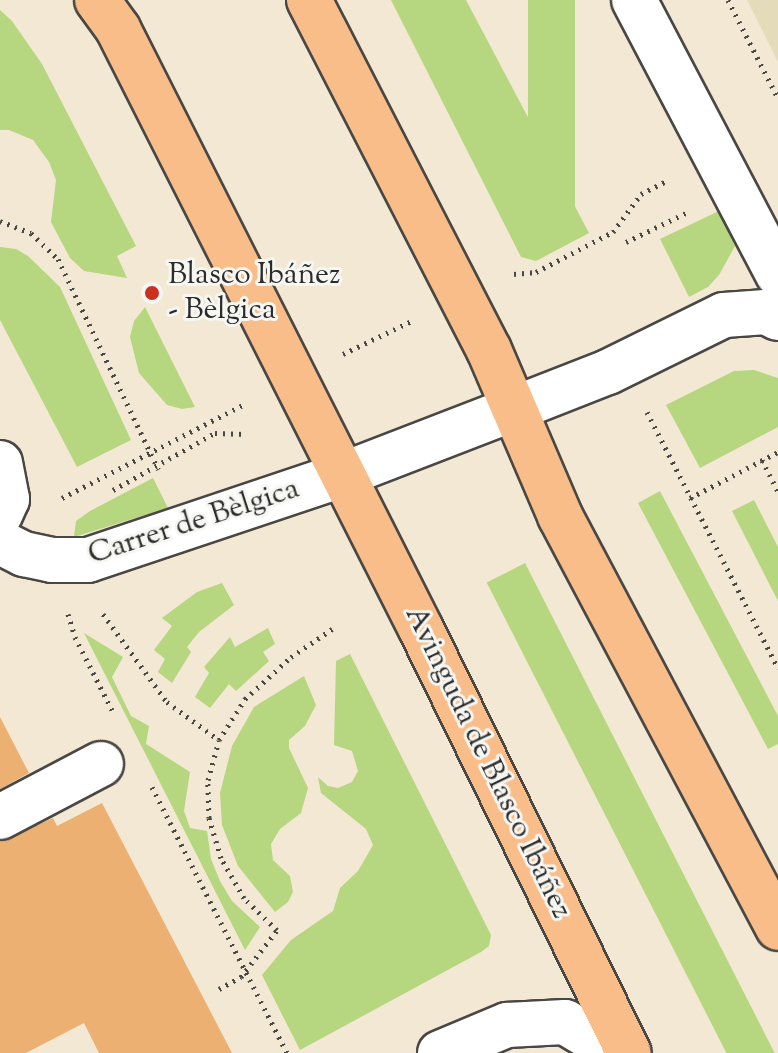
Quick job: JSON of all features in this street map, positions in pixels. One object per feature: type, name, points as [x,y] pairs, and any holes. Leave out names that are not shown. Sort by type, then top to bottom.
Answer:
[{"type":"main road","name":"Avinguda de Blasco Ibáñez","points":[[97,0],[118,29],[629,1053]]},
{"type":"main road","points":[[309,0],[516,408],[560,516],[778,928]]},
{"type":"street","points":[[634,0],[714,158],[778,274]]},
{"type":"street","points":[[342,475],[608,372],[724,315],[766,312],[778,318]]},
{"type":"street","points":[[0,463],[7,499],[0,515]]},
{"type":"street","name":"Carrer de Bèlgica","points":[[0,542],[24,554],[52,560],[88,560],[342,475]]},
{"type":"street","points":[[0,817],[101,764]]},
{"type":"street","points":[[440,1053],[507,1025],[565,1022],[617,1053]]},
{"type":"path","points":[[728,0],[778,98]]},
{"type":"path","points":[[59,500],[293,379],[461,297],[522,271],[536,272],[613,232],[641,194],[714,158]]},
{"type":"path","points":[[0,221],[31,233],[58,259],[150,453]]},
{"type":"path","points":[[641,401],[778,668]]},
{"type":"path","points":[[690,498],[778,452]]},
{"type":"path","points":[[762,460],[778,492]]},
{"type":"path","points":[[95,604],[167,702],[219,740]]},
{"type":"path","points":[[219,989],[241,977],[277,930],[244,898],[221,858],[209,818],[208,780],[219,740],[245,699],[291,657],[332,629]]},
{"type":"shaded area","points":[[747,0],[778,0],[778,62]]},
{"type":"green space","points":[[391,0],[466,0],[589,233],[536,261],[521,257]]},
{"type":"green space","points":[[528,0],[575,0],[575,213],[528,213]]},
{"type":"green space","points":[[0,10],[12,21],[42,64],[136,246],[117,256],[127,278],[84,271],[70,258],[51,222],[56,180],[49,162],[33,140],[9,130],[0,130]]},
{"type":"green space","points":[[719,211],[735,246],[719,275],[708,287],[689,297],[660,239]]},
{"type":"green space","points":[[0,247],[16,249],[28,256],[60,287],[131,440],[77,467],[0,320]]},
{"type":"green space","points":[[145,307],[195,407],[182,409],[167,405],[139,373],[130,337],[134,321]]},
{"type":"green space","points":[[754,370],[778,378],[778,427],[700,468],[666,405],[734,371]]},
{"type":"green space","points":[[153,478],[168,508],[74,537],[76,521]]},
{"type":"green space","points":[[660,491],[778,716],[778,744],[768,749],[638,503]]},
{"type":"green space","points":[[754,500],[778,547],[778,601],[732,511]]},
{"type":"green space","points":[[525,563],[775,1053],[726,1053],[487,583]]},
{"type":"green space","points":[[222,583],[234,605],[199,632],[187,647],[191,652],[172,683],[158,672],[165,659],[154,650],[172,626],[162,618],[197,592]]},
{"type":"green space","points":[[268,628],[275,644],[263,652],[269,661],[236,691],[229,684],[210,708],[195,697],[209,673],[204,667],[230,637],[235,647]]},
{"type":"green space","points":[[84,633],[123,657],[112,677],[131,716],[149,726],[146,744],[190,772],[184,811],[190,828],[207,831],[211,859],[220,881],[232,901],[260,927],[245,950]]},
{"type":"green space","points":[[350,654],[491,935],[489,946],[481,952],[300,1050],[262,975],[291,940],[333,911],[340,888],[358,871],[373,845],[366,829],[321,793],[318,777],[328,786],[338,788],[352,782],[358,771],[352,751],[334,745],[336,661]]},
{"type":"green space","points":[[304,676],[316,705],[305,726],[289,740],[289,748],[308,788],[301,813],[280,829],[271,844],[273,860],[290,876],[293,892],[288,902],[275,912],[238,866],[222,825],[220,793],[232,746],[254,707]]},
{"type":"building","points":[[0,717],[29,773],[0,789]]},
{"type":"building","points":[[102,803],[232,1053],[99,1053],[84,1023],[26,1053],[0,1053],[0,842],[53,818],[57,826]]},
{"type":"place","name":"Blasco Ibáñez - Bèlgica","points":[[152,293]]}]
